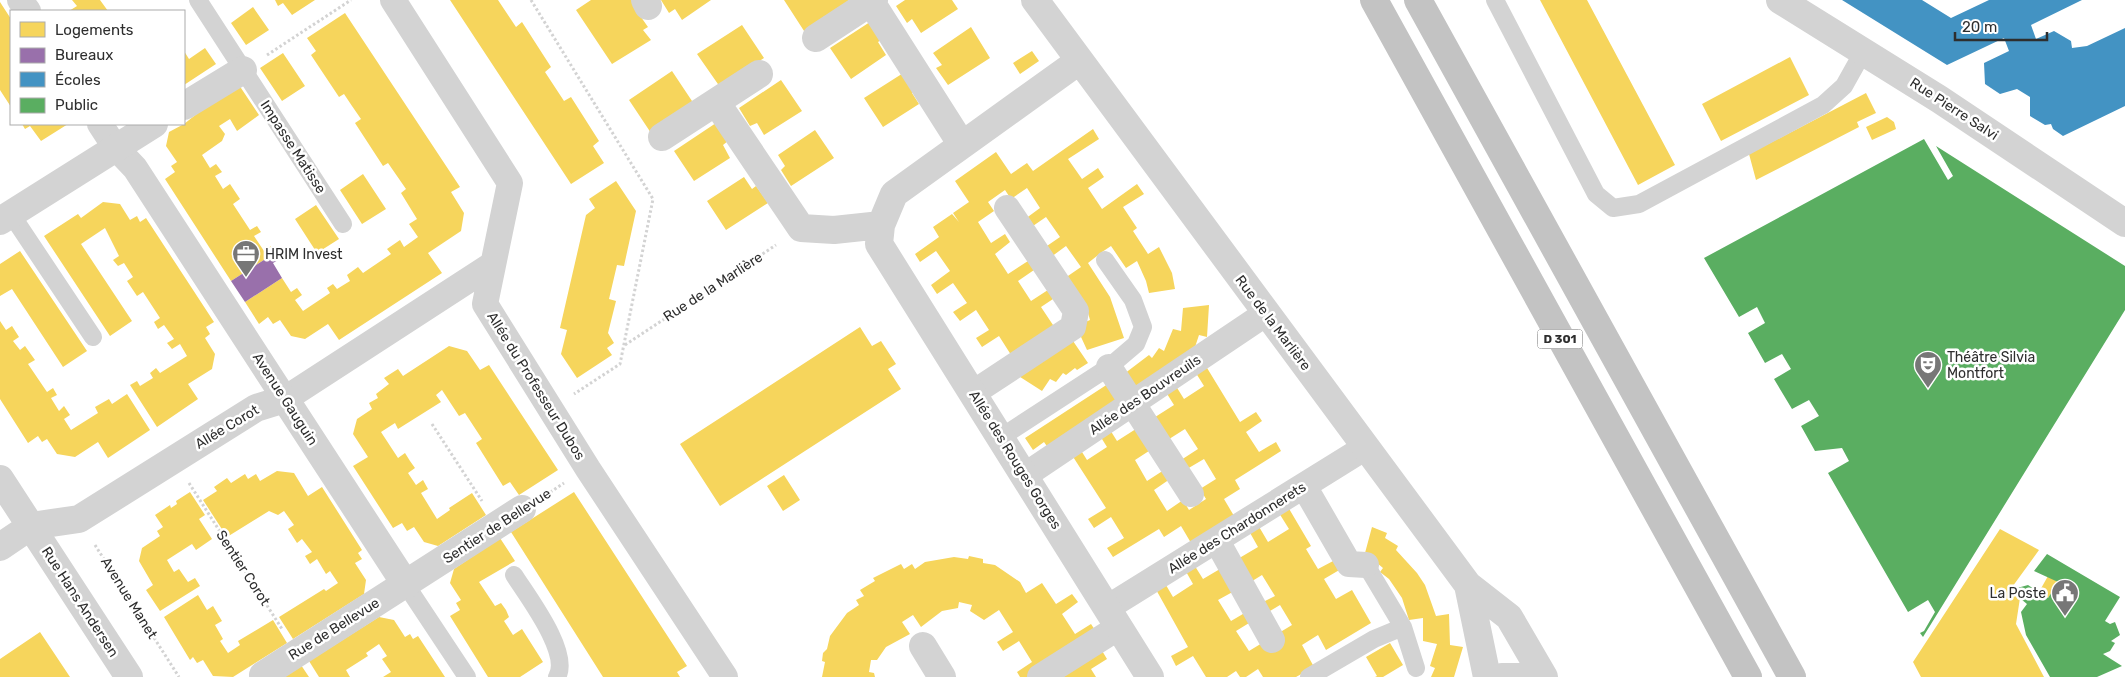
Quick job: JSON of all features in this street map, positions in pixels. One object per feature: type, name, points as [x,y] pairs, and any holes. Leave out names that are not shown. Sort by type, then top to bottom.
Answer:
[{"type":"highway","name":"D 301","points":[[1374,0],[1748,677]]},
{"type":"highway","name":"D 301","points":[[1418,0],[1792,677]]},
{"type":"street","name":"Allée du Professeur Dubos","points":[[393,0],[510,183],[485,304],[588,469],[725,677]]},
{"type":"street","name":"Rue de la Marlière","points":[[1035,0],[1265,314],[1468,585],[1509,617],[1544,677]]},
{"type":"street","name":"Rue Pierre Salvi","points":[[1780,0],[2050,172],[2125,223]]},
{"type":"street","points":[[816,38],[872,1],[962,145]]},
{"type":"street","points":[[716,102],[801,228],[880,234],[894,194],[1079,61]]},
{"type":"street","points":[[185,105],[243,70]]},
{"type":"street","points":[[662,137],[759,74]]},
{"type":"street","name":"Avenue Gauguin","points":[[101,125],[115,148],[134,168],[406,585]]},
{"type":"street","points":[[6,217],[152,125]]},
{"type":"street","points":[[973,394],[1073,327],[1076,311],[1007,208]]},
{"type":"street","name":"Allée des Rouges Gorges","points":[[880,234],[973,394],[1150,677]]},
{"type":"street","name":"Allée Corot","points":[[31,526],[79,520],[256,408],[285,399],[493,264]]},
{"type":"street","name":"Allée des Bouvreuils","points":[[1024,476],[1265,314]]},
{"type":"street","points":[[1109,367],[1191,494]]},
{"type":"street","name":"Allée des Chardonnerets","points":[[1040,677],[1113,617],[1218,541],[1366,447]]},
{"type":"street","points":[[0,479],[31,526],[0,547]]},
{"type":"street","points":[[1304,486],[1349,564],[1366,565]]},
{"type":"street","name":"Sentier de Bellevue","points":[[406,585],[522,509]]},
{"type":"street","name":"Rue Hans Andersen","points":[[31,526],[129,677]]},
{"type":"street","points":[[1218,541],[1272,640]]},
{"type":"street","name":"Rue de Bellevue","points":[[263,675],[406,585]]},
{"type":"street","name":"Rue de la Marlière","points":[[1468,585],[1487,677]]},
{"type":"street","points":[[922,646],[942,677]]},
{"type":"street","points":[[1502,677],[1536,677]]},
{"type":"lane","name":"Impasse Matisse","points":[[198,0],[343,224]]},
{"type":"lane","points":[[1495,0],[1596,194],[1613,208],[1639,204],[1823,105],[1844,86],[1863,52]]},
{"type":"lane","points":[[6,217],[93,337]]},
{"type":"lane","points":[[1000,438],[1109,367],[1136,344],[1143,327],[1133,300],[1105,260]]},
{"type":"lane","points":[[1366,565],[1403,627],[1416,668]]},
{"type":"lane","points":[[514,575],[552,637],[560,658],[557,677]]},
{"type":"lane","name":"Avenue Gauguin","points":[[406,585],[467,677]]},
{"type":"lane","points":[[1309,677],[1374,639],[1403,627]]},
{"type":"path","points":[[243,70],[351,0]]},
{"type":"path","points":[[531,0],[653,199],[620,364],[551,409]]},
{"type":"path","name":"Rue de la Marlière","points":[[624,345],[801,228]]},
{"type":"path","name":"Sentier Corot","points":[[173,460],[297,652]]},
{"type":"path","name":"Sentier de Bellevue","points":[[522,509],[588,469]]},
{"type":"path","name":"Avenue Manet","points":[[79,520],[179,677]]},
{"type":"building: Logements","points":[[72,0],[100,0],[107,10],[71,10],[77,6]]},
{"type":"building: Logements","points":[[275,0],[315,0],[292,15],[283,3],[278,6]]},
{"type":"building: Logements","points":[[450,0],[498,0],[516,27],[522,22],[551,67],[545,72],[564,101],[571,97],[599,141],[593,146],[604,163],[571,184]]},
{"type":"building: Logements","points":[[591,0],[633,0],[636,10],[648,27],[643,30],[651,40],[612,64],[576,10]]},
{"type":"building: Logements","points":[[661,0],[711,0],[682,20],[675,9],[669,13]]},
{"type":"building: Logements","points":[[784,0],[848,0],[849,2],[806,34]]},
{"type":"building: Logements","points":[[905,0],[952,0],[958,9],[921,33],[912,19],[907,23],[896,6]]},
{"type":"building: Logements","points":[[1540,0],[1587,0],[1675,165],[1638,185]]},
{"type":"building: Logements","points":[[0,2],[10,17],[10,105],[0,90]]},
{"type":"building: Logements","points":[[253,7],[269,30],[246,45],[231,23]]},
{"type":"building: Logements","points":[[345,13],[460,187],[451,192],[464,213],[461,231],[428,253],[442,273],[339,340],[328,324],[305,339],[291,336],[280,320],[273,324],[268,317],[259,324],[245,302],[282,278],[291,292],[297,288],[302,295],[295,300],[303,311],[330,293],[327,288],[333,284],[337,289],[350,281],[347,275],[358,267],[363,273],[391,254],[387,249],[400,240],[404,247],[418,237],[409,224],[417,219],[401,193],[406,189],[388,163],[383,166],[355,123],[361,119],[344,94],[339,97],[311,55],[316,51],[307,38]]},
{"type":"building: Logements","points":[[873,20],[885,37],[878,42],[886,55],[851,79],[830,48]]},
{"type":"building: Logements","points":[[742,25],[764,58],[720,87],[697,54]]},
{"type":"building: Logements","points":[[971,27],[990,58],[948,85],[936,68],[942,65],[933,53]]},
{"type":"building: Logements","points":[[205,48],[216,64],[185,84],[185,53],[189,59]]},
{"type":"building: Logements","points":[[1032,51],[1039,61],[1020,74],[1013,63]]},
{"type":"building: Logements","points":[[283,53],[305,86],[282,101],[260,68]]},
{"type":"building: Logements","points":[[1790,57],[1809,95],[1721,141],[1702,104]]},
{"type":"building: Logements","points":[[908,70],[917,89],[912,93],[919,104],[883,127],[864,98]]},
{"type":"building: Logements","points":[[672,71],[694,104],[651,133],[629,100]]},
{"type":"building: Logements","points":[[781,80],[802,111],[764,135],[757,123],[750,126],[739,108]]},
{"type":"building: Logements","points":[[237,82],[259,115],[237,131],[230,119],[219,126],[225,134],[222,141],[202,155],[210,168],[216,164],[222,172],[215,176],[223,189],[230,184],[240,199],[233,204],[250,230],[257,226],[261,232],[254,236],[264,251],[271,246],[275,253],[231,281],[165,179],[175,172],[171,166],[177,162],[166,146],[169,132],[185,125]]},
{"type":"building: Logements","points":[[1866,93],[1876,113],[1857,122],[1859,127],[1756,180],[1749,154]]},
{"type":"building: Logements","points":[[1887,117],[1894,122],[1896,129],[1872,140],[1866,127]]},
{"type":"building: Logements","points":[[716,123],[728,141],[723,145],[730,158],[694,181],[674,151]]},
{"type":"building: Logements","points":[[23,125],[66,125],[41,141],[30,126],[25,129]]},
{"type":"building: Logements","points":[[1093,129],[1099,139],[1068,159],[1082,179],[1098,168],[1104,177],[1088,188],[1102,209],[1137,184],[1144,194],[1123,207],[1137,228],[1133,231],[1148,254],[1159,247],[1172,273],[1175,289],[1149,293],[1137,261],[1126,268],[1111,246],[1102,252],[1088,263],[1110,297],[1124,338],[1087,350],[1076,326],[1090,320],[1087,309],[1065,278],[1081,267],[1066,246],[1051,257],[1044,248],[1060,237],[1046,217],[1030,228],[1025,219],[1040,208],[1027,188],[1011,199],[1005,190],[988,202],[994,211],[978,222],[991,243],[1005,234],[1010,242],[995,254],[1008,274],[1028,261],[1034,270],[1018,281],[1031,301],[1051,288],[1056,297],[1041,307],[1055,328],[1013,358],[999,336],[982,347],[976,338],[989,330],[976,310],[960,321],[953,312],[967,303],[953,283],[937,294],[931,285],[950,271],[936,251],[920,262],[915,254],[939,237],[933,227],[952,214],[959,222],[953,213],[969,202],[955,181],[996,152],[1011,174],[1027,163],[1033,171]]},
{"type":"building: Logements","points":[[815,130],[834,158],[791,186],[781,170],[785,166],[778,155]]},
{"type":"building: Logements","points":[[363,174],[386,209],[362,224],[340,190]]},
{"type":"building: Logements","points":[[744,177],[752,189],[756,186],[768,203],[726,230],[707,201]]},
{"type":"building: Logements","points":[[616,181],[636,211],[624,266],[617,265],[609,299],[616,301],[608,333],[614,343],[607,348],[612,355],[577,378],[561,354],[567,330],[560,328],[586,215],[595,208],[589,199]]},
{"type":"building: Logements","points":[[103,202],[120,204],[130,220],[137,216],[140,222],[146,218],[214,322],[206,327],[210,334],[205,338],[215,354],[212,369],[188,384],[198,399],[157,427],[130,385],[137,381],[140,386],[153,378],[150,373],[156,368],[160,373],[187,356],[180,344],[172,349],[167,343],[174,339],[164,325],[158,329],[154,322],[160,318],[143,292],[137,296],[127,281],[133,277],[124,263],[118,266],[113,260],[119,256],[105,228],[81,244],[132,321],[110,336],[44,236],[78,214],[81,218]]},
{"type":"building: Logements","points":[[316,205],[339,239],[317,253],[295,219]]},
{"type":"building: Logements","points":[[20,251],[87,351],[63,367],[12,289],[0,296],[0,264]]},
{"type":"building: Logements","points":[[1209,305],[1207,337],[1199,335],[1194,350],[1146,392],[1120,377],[1149,355],[1152,358],[1159,348],[1164,351],[1173,329],[1181,331],[1183,308]]},
{"type":"building: Logements","points":[[0,321],[6,330],[12,326],[19,337],[13,341],[20,350],[25,346],[35,360],[28,364],[47,392],[53,388],[57,395],[51,398],[59,411],[64,406],[70,415],[64,419],[71,430],[98,413],[95,407],[109,399],[112,404],[127,394],[150,430],[108,458],[98,442],[75,457],[57,454],[47,439],[42,442],[38,436],[28,443],[0,399]]},
{"type":"building: Logements","points":[[860,327],[872,346],[881,341],[896,364],[888,369],[901,389],[720,506],[680,444]]},
{"type":"building: Logements","points":[[1073,341],[1088,363],[1077,370],[1075,368],[1066,375],[1063,373],[1056,382],[1050,379],[1042,391],[1017,375]]},
{"type":"building: Logements","points":[[449,346],[467,351],[480,370],[489,365],[558,470],[519,495],[510,482],[503,486],[476,443],[482,439],[465,413],[459,416],[442,390],[436,395],[441,402],[398,429],[395,423],[381,432],[398,458],[405,453],[415,468],[408,473],[416,485],[423,480],[428,489],[421,493],[437,519],[450,510],[449,508],[472,493],[486,515],[438,546],[424,542],[414,527],[407,531],[402,523],[393,528],[353,466],[368,457],[353,434],[357,419],[372,409],[369,403],[378,398],[376,394],[389,384],[384,378],[398,369],[403,376]]},
{"type":"building: Logements","points":[[1204,363],[1240,422],[1256,412],[1262,421],[1246,432],[1259,452],[1276,442],[1281,451],[1235,480],[1240,489],[1224,499],[1237,521],[1194,548],[1181,526],[1164,537],[1159,529],[1113,557],[1107,548],[1124,538],[1111,517],[1094,528],[1088,519],[1106,508],[1068,449],[1077,444],[1087,460],[1107,447],[1097,431],[1107,425],[1117,441],[1139,427],[1152,449],[1135,460],[1147,481],[1164,470],[1170,479],[1154,490],[1167,511],[1183,500],[1189,510],[1206,499],[1200,489],[1216,479],[1204,459],[1187,469],[1181,460],[1198,449],[1185,429],[1166,441],[1152,419],[1174,405],[1164,389],[1174,383],[1184,399],[1204,386],[1194,370]]},
{"type":"building: Logements","points":[[1114,380],[1129,403],[1051,452],[1044,442],[1033,450],[1025,438]]},
{"type":"building: Logements","points":[[277,471],[294,473],[308,496],[322,487],[362,550],[358,553],[362,559],[355,563],[366,580],[364,594],[293,639],[279,617],[324,589],[326,591],[338,583],[330,571],[326,574],[317,559],[310,564],[305,556],[312,552],[302,539],[297,543],[288,529],[294,525],[284,511],[278,515],[269,511],[227,537],[203,500],[217,491],[214,487],[227,478],[231,483],[245,474],[248,479],[256,474],[260,481]]},
{"type":"building: Logements","points":[[784,475],[800,500],[783,511],[767,486]]},
{"type":"building: Logements","points":[[190,492],[205,515],[199,519],[212,539],[196,550],[192,544],[167,560],[174,572],[179,569],[188,582],[195,578],[200,586],[160,611],[146,590],[153,585],[139,561],[142,548],[160,536],[157,531],[163,527],[155,515],[170,505],[171,508],[177,504],[176,501]]},
{"type":"building: Logements","points":[[574,492],[687,666],[677,672],[680,677],[603,677],[511,532]]},
{"type":"building: Logements","points":[[1288,507],[1311,546],[1306,549],[1318,569],[1335,560],[1341,569],[1324,579],[1336,599],[1352,590],[1371,623],[1326,650],[1318,635],[1302,645],[1314,667],[1296,677],[1263,677],[1258,669],[1246,677],[1240,677],[1236,671],[1227,677],[1206,677],[1193,656],[1176,666],[1171,656],[1188,647],[1154,586],[1163,580],[1173,597],[1193,584],[1184,568],[1193,563],[1203,579],[1225,566],[1238,589],[1218,600],[1231,621],[1248,611],[1254,620],[1236,631],[1249,651],[1292,625],[1280,605],[1263,615],[1257,605],[1275,596],[1262,575],[1249,583],[1236,560],[1258,547],[1249,531],[1258,525],[1268,542],[1289,529],[1279,513]]},
{"type":"building: Logements","points":[[1372,527],[1387,533],[1385,538],[1398,546],[1396,550],[1425,585],[1436,616],[1449,614],[1450,645],[1463,647],[1454,677],[1431,677],[1435,668],[1430,666],[1437,644],[1423,641],[1423,618],[1409,620],[1402,598],[1389,579],[1380,572],[1383,568],[1365,553]]},
{"type":"building: Logements","points":[[2000,529],[2039,550],[2010,590],[2020,598],[2016,624],[2044,677],[1921,677],[1913,662]]},
{"type":"building: Logements","points":[[500,538],[515,561],[479,582],[495,606],[501,603],[506,610],[509,617],[504,621],[513,635],[522,629],[543,662],[520,677],[488,677],[450,616],[460,610],[456,603],[461,600],[450,583],[454,569]]},
{"type":"building: Logements","points":[[969,556],[983,559],[983,563],[995,565],[1020,582],[1026,593],[1042,583],[1056,604],[1072,594],[1078,602],[1062,614],[1075,634],[1091,624],[1097,633],[1028,677],[1020,677],[1017,672],[1032,662],[1019,641],[1003,651],[997,642],[1013,632],[999,610],[984,620],[970,611],[972,605],[959,602],[958,608],[942,611],[921,627],[913,615],[902,622],[910,634],[886,647],[877,660],[871,660],[869,672],[874,673],[875,677],[822,677],[825,662],[822,661],[823,653],[827,649],[830,636],[847,613],[859,605],[856,600],[864,596],[860,590],[875,581],[873,578],[901,564],[904,569],[912,564],[915,569],[925,562],[954,557],[968,559]]},
{"type":"building: Logements","points":[[2048,576],[2058,582],[2048,598],[2039,592]]},
{"type":"building: Logements","points":[[198,595],[207,610],[213,606],[222,621],[215,625],[223,639],[220,641],[228,653],[240,645],[238,641],[273,620],[287,643],[233,677],[213,676],[203,660],[197,663],[193,657],[190,660],[164,617]]},
{"type":"building: Logements","points":[[379,617],[394,620],[405,637],[410,634],[413,639],[418,636],[445,677],[383,677],[391,672],[382,659],[387,656],[379,644],[366,653],[368,656],[346,670],[350,677],[319,677],[309,661]]},
{"type":"building: Logements","points":[[40,632],[70,677],[0,677],[0,659]]},
{"type":"building: Logements","points":[[1390,643],[1403,665],[1383,677],[1375,677],[1377,676],[1366,657]]},
{"type":"building: Logements","points":[[1101,649],[1107,659],[1091,669],[1096,677],[1058,677]]},
{"type":"building: Logements","points":[[301,665],[309,677],[283,677]]},
{"type":"building: Bureaux","points":[[275,253],[280,259],[273,263],[282,278],[245,302],[231,281]]},
{"type":"building: Écoles","points":[[1842,0],[1922,0],[1951,18],[1989,0],[2082,0],[2031,25],[2036,39],[2054,31],[2071,41],[2072,48],[2087,46],[2125,28],[2125,106],[2063,136],[2053,129],[2051,124],[2045,125],[2030,116],[2030,97],[2017,89],[2000,94],[1985,84],[1984,63],[2009,51],[2004,38],[1947,65]]},
{"type":"building: Public","name":"Théâtre Silvia Montfort","points":[[1924,139],[1948,180],[1953,176],[1936,146],[2125,266],[2125,310],[1923,637],[1920,633],[1924,631],[1935,612],[1928,600],[1908,612],[1828,473],[1849,461],[1842,448],[1815,451],[1801,426],[1819,416],[1809,400],[1792,409],[1774,379],[1791,369],[1782,354],[1765,363],[1748,333],[1765,323],[1757,307],[1739,317],[1704,258]]},
{"type":"building: Public","name":"La Poste","points":[[2047,554],[2120,597],[2105,621],[2110,624],[2115,622],[2120,635],[2111,641],[2115,643],[2110,651],[2103,654],[2122,666],[2097,677],[2050,677],[2026,635],[2021,612],[2027,604],[2010,590],[2028,585],[2048,598],[2058,582],[2034,571]]},
{"type":"place","name":"HRIM Invest","points":[[246,278]]},
{"type":"place","name":"Théâtre Silvia Montfort","points":[[1928,389]]},
{"type":"place","name":"La Poste","points":[[2065,617]]}]
